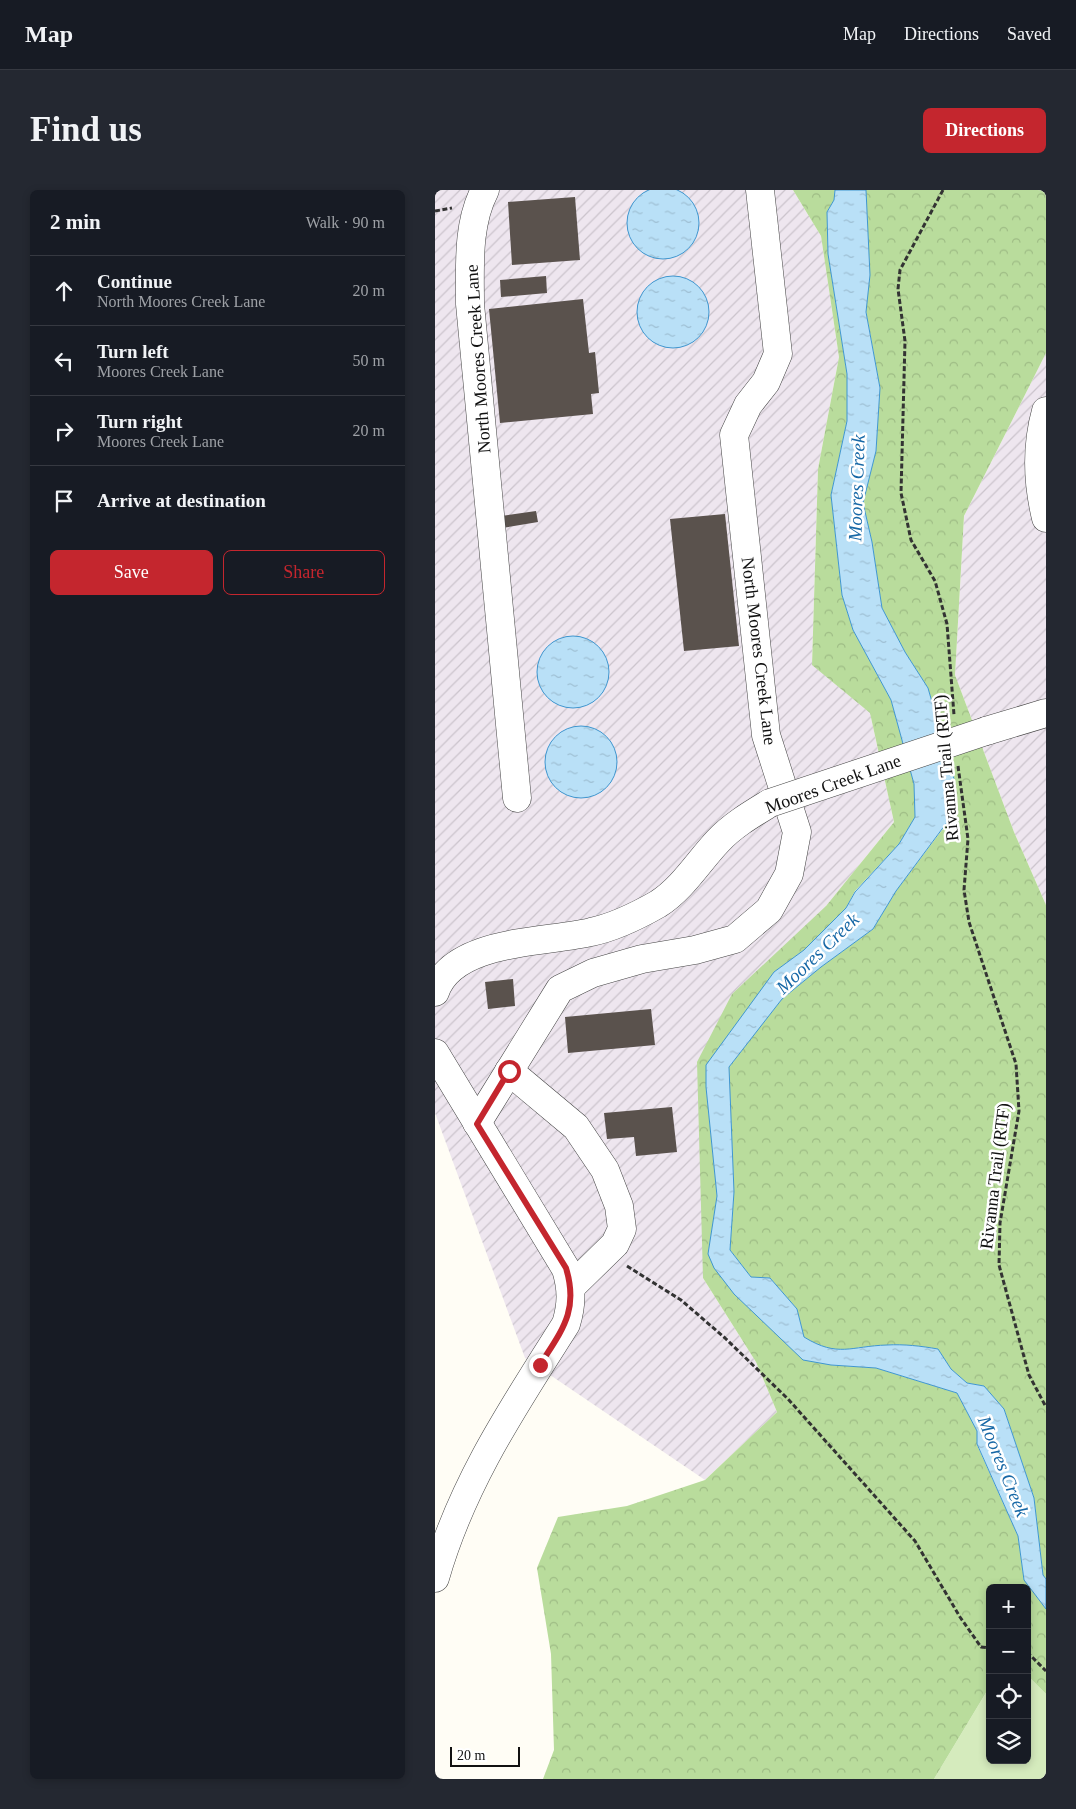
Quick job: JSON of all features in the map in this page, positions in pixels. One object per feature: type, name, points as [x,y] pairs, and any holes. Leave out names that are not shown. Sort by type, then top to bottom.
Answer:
[{"type":"lane","name":"North Moores Creek Lane","points":[[485,190],[478,203],[470,249],[470,304],[517,798]]},
{"type":"lane","name":"North Moores Creek Lane","points":[[477,1124],[560,989],[593,973],[735,939],[769,910],[789,874],[797,832],[766,735],[734,436],[748,405],[766,382],[778,354],[760,190]]},
{"type":"lane","points":[[1046,411],[1041,429],[1038,461],[1040,494],[1046,518]]},
{"type":"lane","name":"Moores Creek Lane","points":[[435,992],[449,970],[462,960],[481,951],[592,932],[622,922],[659,903],[681,885],[718,840],[741,821],[770,803],[985,731],[1046,713]]},
{"type":"lane","points":[[435,1053],[566,1268],[571,1287],[571,1306],[566,1324],[491,1443],[467,1490],[445,1544],[435,1578]]},
{"type":"lane","points":[[509,1071],[576,1127],[605,1170],[619,1206],[622,1229],[615,1244],[571,1287]]},
{"type":"path","name":"Rivanna Trail (RTF)","points":[[943,190],[900,270],[898,289],[905,341],[901,493],[911,540],[935,581],[947,624],[955,719]]},
{"type":"path","name":"Rivanna Trail (RTF)","points":[[957,758],[968,839],[964,890],[969,922],[1016,1064],[1019,1111],[1000,1223],[999,1265],[1029,1375],[1046,1406]]},
{"type":"path","points":[[605,1253],[681,1300],[725,1338],[788,1399],[915,1541],[965,1625],[981,1646],[986,1647]]},
{"type":"path","points":[[1031,1656],[1046,1671]]},
{"type":"shaded area","points":[[435,190],[793,190],[821,236],[839,357],[818,469],[812,664],[870,713],[894,822],[826,906],[703,1278],[756,1362],[777,1412],[705,1480],[525,1358],[435,1113]]},
{"type":"shaded area","points":[[1046,353],[1046,905],[1014,832],[955,675],[964,516]]},
{"type":"green space","points":[[793,190],[835,190],[834,200],[827,212],[828,254],[847,374],[847,421],[831,495],[842,595],[853,630],[891,700],[914,784],[915,817],[899,844],[855,891],[846,908],[804,950],[774,972],[706,1087],[717,1196],[708,1254],[831,1365],[876,1368],[957,1393],[977,1431],[977,1445],[1018,1536],[1024,1580],[1027,1584],[986,1584],[986,1693],[934,1779],[543,1779],[554,1750],[551,1654],[537,1568],[558,1517],[627,1506],[705,1480],[777,1412],[756,1362],[703,1278],[697,1062],[732,994],[826,906],[894,822],[870,713],[812,665],[818,469],[839,357],[821,236]]},
{"type":"green space","points":[[866,190],[1046,190],[1046,353],[964,516],[955,675],[1014,832],[1046,905],[1046,1579],[1043,1575],[1034,1498],[1004,1409],[984,1386],[967,1383],[951,1369],[938,1349],[893,1345],[836,1349],[826,1347],[804,1337],[797,1309],[770,1278],[751,1277],[730,1250],[734,1192],[729,1067],[782,999],[821,967],[873,929],[896,891],[948,822],[952,804],[954,779],[928,688],[905,652],[882,608],[872,542],[863,503],[876,451],[880,388],[866,311],[870,275]]},
{"type":"green space","points":[[1031,1589],[1046,1609],[1046,1694],[1031,1679]]},
{"type":"green space","points":[[1031,1679],[1046,1694],[1046,1779],[934,1779],[986,1693],[986,1764],[1031,1764]]},
{"type":"water","points":[[663,187],[683,193],[693,203],[699,223],[693,243],[683,253],[663,259],[643,253],[633,243],[627,223],[633,203],[643,193]]},
{"type":"water","name":"Moores Creek","points":[[835,190],[866,190],[870,275],[866,312],[880,388],[876,451],[863,503],[872,542],[882,608],[905,652],[928,688],[954,779],[952,803],[948,821],[896,891],[873,929],[821,967],[782,999],[729,1067],[734,1192],[730,1250],[751,1277],[770,1278],[797,1309],[804,1337],[826,1347],[836,1349],[893,1345],[938,1349],[951,1369],[967,1383],[984,1386],[1004,1409],[1034,1498],[1043,1575],[1046,1579],[1046,1609],[1031,1589],[1031,1584],[1027,1584],[1024,1580],[1018,1536],[977,1444],[977,1431],[957,1393],[876,1368],[831,1365],[803,1360],[734,1294],[714,1268],[708,1254],[717,1196],[706,1087],[706,1065],[774,972],[804,950],[846,908],[855,892],[899,844],[915,817],[914,784],[891,700],[853,630],[842,595],[831,495],[847,421],[847,374],[828,254],[827,212],[834,200]]},
{"type":"water","points":[[673,276],[693,282],[703,292],[709,312],[703,332],[693,342],[673,348],[653,342],[643,332],[637,312],[643,292],[653,282]]},
{"type":"water","points":[[573,636],[593,642],[603,652],[609,672],[603,692],[593,702],[573,708],[553,702],[543,692],[537,672],[543,652],[553,642]]},
{"type":"water","points":[[581,726],[595,729],[607,736],[614,748],[617,762],[614,776],[607,788],[595,795],[581,798],[567,795],[555,788],[548,776],[545,762],[548,748],[555,736],[567,729]]},
{"type":"building","points":[[575,197],[580,260],[512,265],[508,202]]},
{"type":"building","points":[[546,276],[547,293],[501,297],[500,280]]},
{"type":"building","points":[[583,299],[589,353],[595,352],[599,393],[591,394],[593,414],[500,423],[489,309]]},
{"type":"building","points":[[536,511],[538,522],[496,529],[494,517]]},
{"type":"building","points":[[725,514],[739,646],[684,651],[670,519]]},
{"type":"building","points":[[513,979],[515,1006],[488,1009],[485,982]]},
{"type":"building","points":[[651,1009],[655,1045],[568,1053],[565,1017]]},
{"type":"building","points":[[672,1107],[677,1152],[636,1156],[634,1137],[607,1139],[604,1113]]},
{"type":"route","points":[[509,1071],[477,1124],[566,1268],[571,1287],[571,1306],[566,1324],[540,1365]]}]
